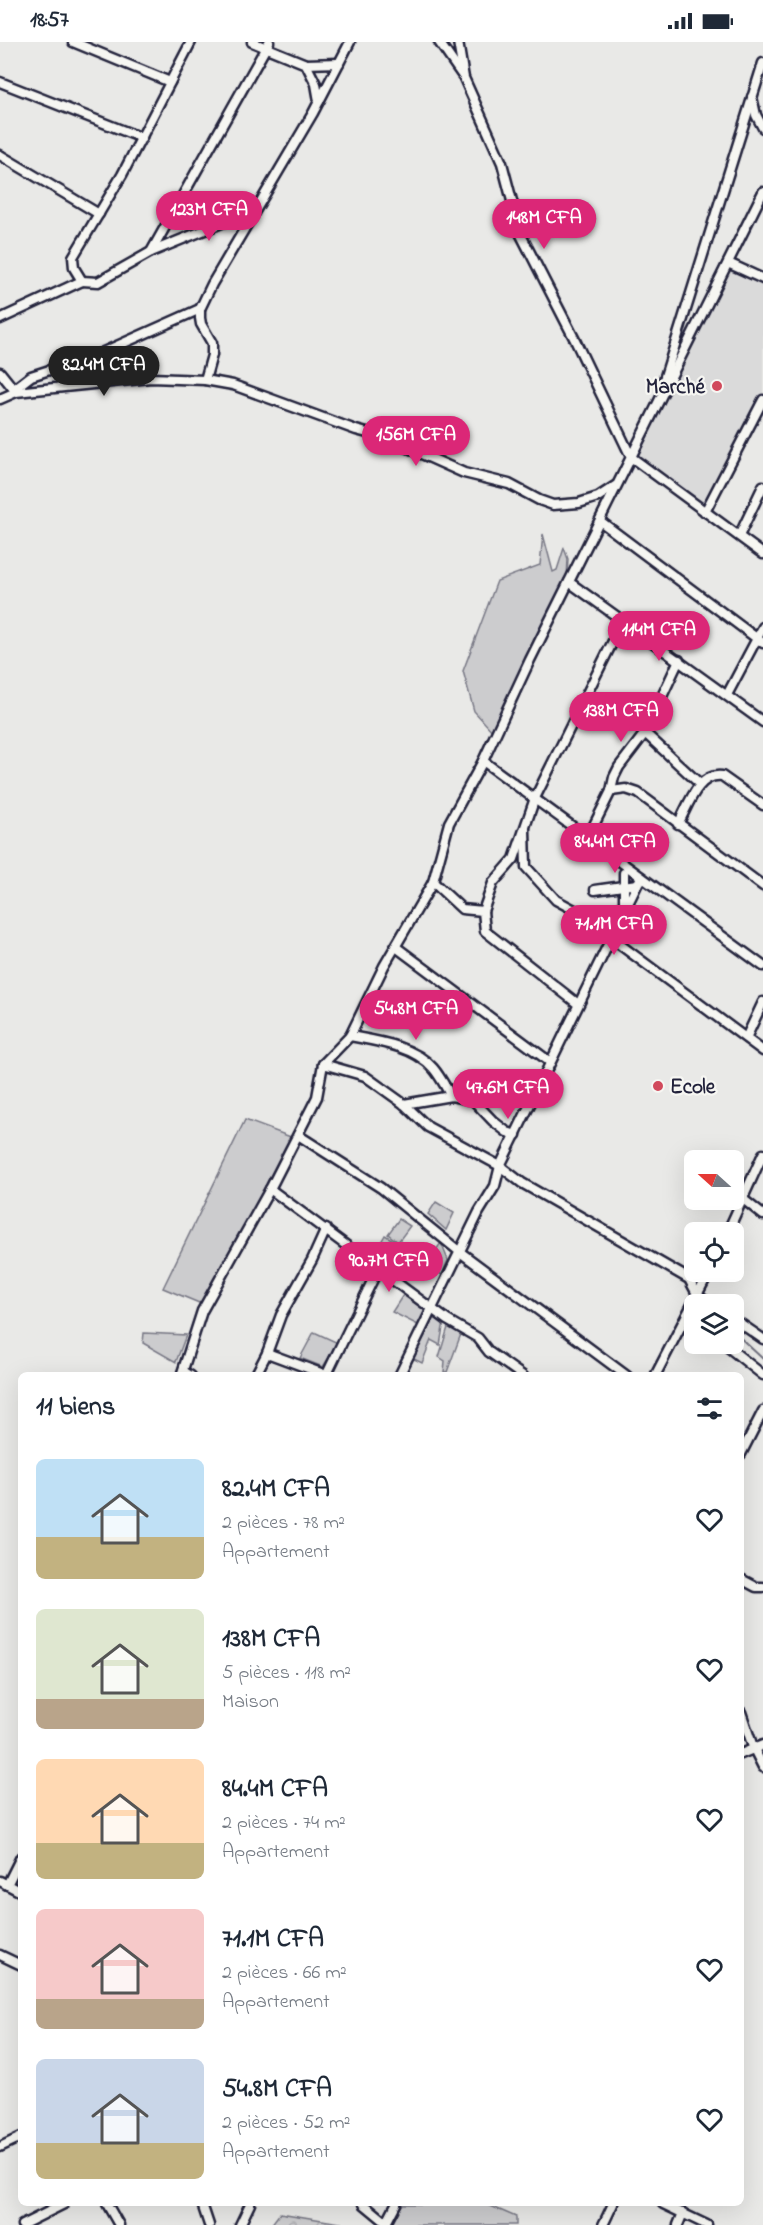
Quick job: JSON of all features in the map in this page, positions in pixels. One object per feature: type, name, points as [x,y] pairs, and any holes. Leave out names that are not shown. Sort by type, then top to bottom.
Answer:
[{"type":"street","points":[[73,42],[170,82]]},
{"type":"street","points":[[82,281],[74,268],[73,257],[142,138],[191,42]]},
{"type":"street","points":[[252,42],[267,45],[306,64],[339,63]]},
{"type":"street","points":[[204,380],[212,355],[212,343],[201,324],[200,309],[212,284],[319,102],[350,42]]},
{"type":"street","points":[[439,42],[464,78],[502,163],[521,235],[631,457],[763,554]]},
{"type":"street","points":[[458,42],[464,78]]},
{"type":"street","points":[[151,252],[267,45]]},
{"type":"street","points":[[655,410],[763,63]]},
{"type":"street","points":[[306,64],[316,84],[319,102]]},
{"type":"street","points":[[0,81],[142,138]]},
{"type":"street","points":[[752,96],[756,115],[763,128]]},
{"type":"street","points":[[0,155],[99,214]]},
{"type":"street","points":[[186,1372],[202,1311],[270,1189],[317,1097],[323,1064],[350,1036],[384,966],[433,882],[449,823],[483,760],[728,262],[760,209],[763,192]]},
{"type":"street","points":[[0,319],[82,281],[98,282],[151,252],[256,208]]},
{"type":"street","points":[[728,262],[763,279]]},
{"type":"street","points":[[0,399],[15,391],[31,376],[99,354],[200,309]]},
{"type":"street","points":[[0,372],[15,391]]},
{"type":"street","points":[[15,391],[151,378],[204,380],[233,385],[356,430],[386,438],[464,473],[509,484],[553,505],[579,503],[598,497],[618,483]]},
{"type":"street","points":[[705,512],[763,400]]},
{"type":"street","points":[[739,536],[763,486]]},
{"type":"street","points":[[600,521],[760,641]]},
{"type":"street","points":[[569,582],[763,722]]},
{"type":"street","points":[[578,1004],[485,931],[483,911],[493,883],[514,859],[535,798],[623,621]]},
{"type":"street","points":[[727,695],[760,641],[763,627]]},
{"type":"street","points":[[588,837],[611,791],[619,767],[645,733],[679,660]]},
{"type":"street","points":[[645,733],[700,784]]},
{"type":"street","points":[[483,760],[588,837],[639,880],[763,966]]},
{"type":"street","points":[[678,824],[700,784],[709,777],[722,776],[763,805]]},
{"type":"street","points":[[611,791],[626,789],[638,793],[763,886]]},
{"type":"street","points":[[525,829],[525,867],[556,900],[600,927],[611,938],[763,1051]]},
{"type":"street","points":[[624,873],[624,912]]},
{"type":"street","points":[[595,890],[624,887],[639,880]]},
{"type":"street","points":[[401,1372],[479,1212],[495,1186],[500,1166],[639,880]]},
{"type":"street","points":[[433,882],[462,909],[483,911]]},
{"type":"street","points":[[396,947],[550,1062]]},
{"type":"street","points":[[746,1038],[763,1002]]},
{"type":"street","points":[[350,1036],[385,1043],[415,1055],[432,1066],[451,1095]]},
{"type":"street","points":[[323,1064],[366,1076],[404,1104],[428,1126],[500,1166],[522,1183],[689,1279],[697,1294]]},
{"type":"street","points":[[404,1104],[451,1095],[473,1100],[493,1121],[507,1132],[516,1135]]},
{"type":"street","points":[[298,1135],[381,1188],[460,1252],[622,1372]]},
{"type":"street","points":[[744,1197],[763,1154]]},
{"type":"street","points":[[270,1189],[432,1308],[477,1338],[489,1352],[517,1372]]},
{"type":"street","points":[[744,1200],[763,1215]]},
{"type":"street","points":[[257,1372],[281,1315],[312,1260],[326,1229]]},
{"type":"street","points":[[328,1372],[378,1269]]},
{"type":"street","points":[[744,1326],[763,1339]]},
{"type":"street","points":[[657,1372],[684,1329]]},
{"type":"street","points":[[267,1353],[319,1372]]},
{"type":"street","points":[[737,1354],[763,1375]]},
{"type":"street","points":[[744,1448],[763,1411]]},
{"type":"street","points":[[744,1581],[756,1587],[763,1587]]},
{"type":"street","points":[[744,1721],[763,1767]]},
{"type":"street","points":[[744,1752],[763,1745]]},
{"type":"street","points":[[18,1862],[4,1883],[18,1890]]},
{"type":"street","points":[[0,1955],[18,1964]]},
{"type":"street","points":[[0,2147],[18,2138]]},
{"type":"street","points":[[22,2225],[60,2206]]},
{"type":"street","points":[[108,2206],[119,2225]]},
{"type":"street","points":[[203,2206],[209,2225]]},
{"type":"street","points":[[240,2225],[249,2206]]},
{"type":"street","points":[[366,2206],[386,2224],[395,2206]]},
{"type":"street","points":[[603,2225],[612,2206]]},
{"type":"street","points":[[667,2206],[707,2225]]},
{"type":"street","points":[[678,2225],[683,2214]]},
{"type":"shaded area","points":[[727,266],[763,283],[763,404],[708,513],[631,457]]},
{"type":"green space","points":[[543,534],[553,572],[557,570],[564,548],[568,559],[567,578],[493,732],[474,711],[463,671],[497,581],[540,565]]},
{"type":"green space","points":[[245,1120],[296,1139],[204,1305],[163,1288]]},
{"type":"green space","points":[[436,1202],[454,1213],[446,1230],[428,1214]]},
{"type":"green space","points":[[399,1219],[410,1226],[398,1242],[388,1234]]},
{"type":"green space","points":[[385,1235],[396,1242],[384,1258],[375,1253]]},
{"type":"green space","points":[[441,1243],[448,1260],[442,1275],[426,1264]]},
{"type":"green space","points":[[398,1247],[408,1255],[397,1270],[391,1255]]},
{"type":"green space","points":[[352,1259],[368,1270],[368,1279],[344,1269]]},
{"type":"green space","points":[[403,1295],[426,1310],[418,1325],[392,1312]]},
{"type":"green space","points":[[433,1313],[444,1321],[440,1345],[431,1340],[422,1363],[412,1358]]},
{"type":"green space","points":[[449,1324],[461,1334],[447,1372],[444,1372],[445,1361],[439,1357]]},
{"type":"green space","points":[[314,1332],[338,1343],[323,1367],[300,1358]]},
{"type":"green space","points":[[144,1333],[186,1335],[176,1362],[143,1343]]},
{"type":"green space","points":[[402,2206],[491,2206],[516,2217],[516,2225],[391,2225],[391,2221]]},
{"type":"green space","points":[[280,2213],[352,2225],[271,2225]]},
{"type":"waterway","points":[[744,1341],[763,1359]]},
{"type":"place","name":"Marché","points":[[717,386]]},
{"type":"place","name":"Ecole","points":[[658,1086]]}]
